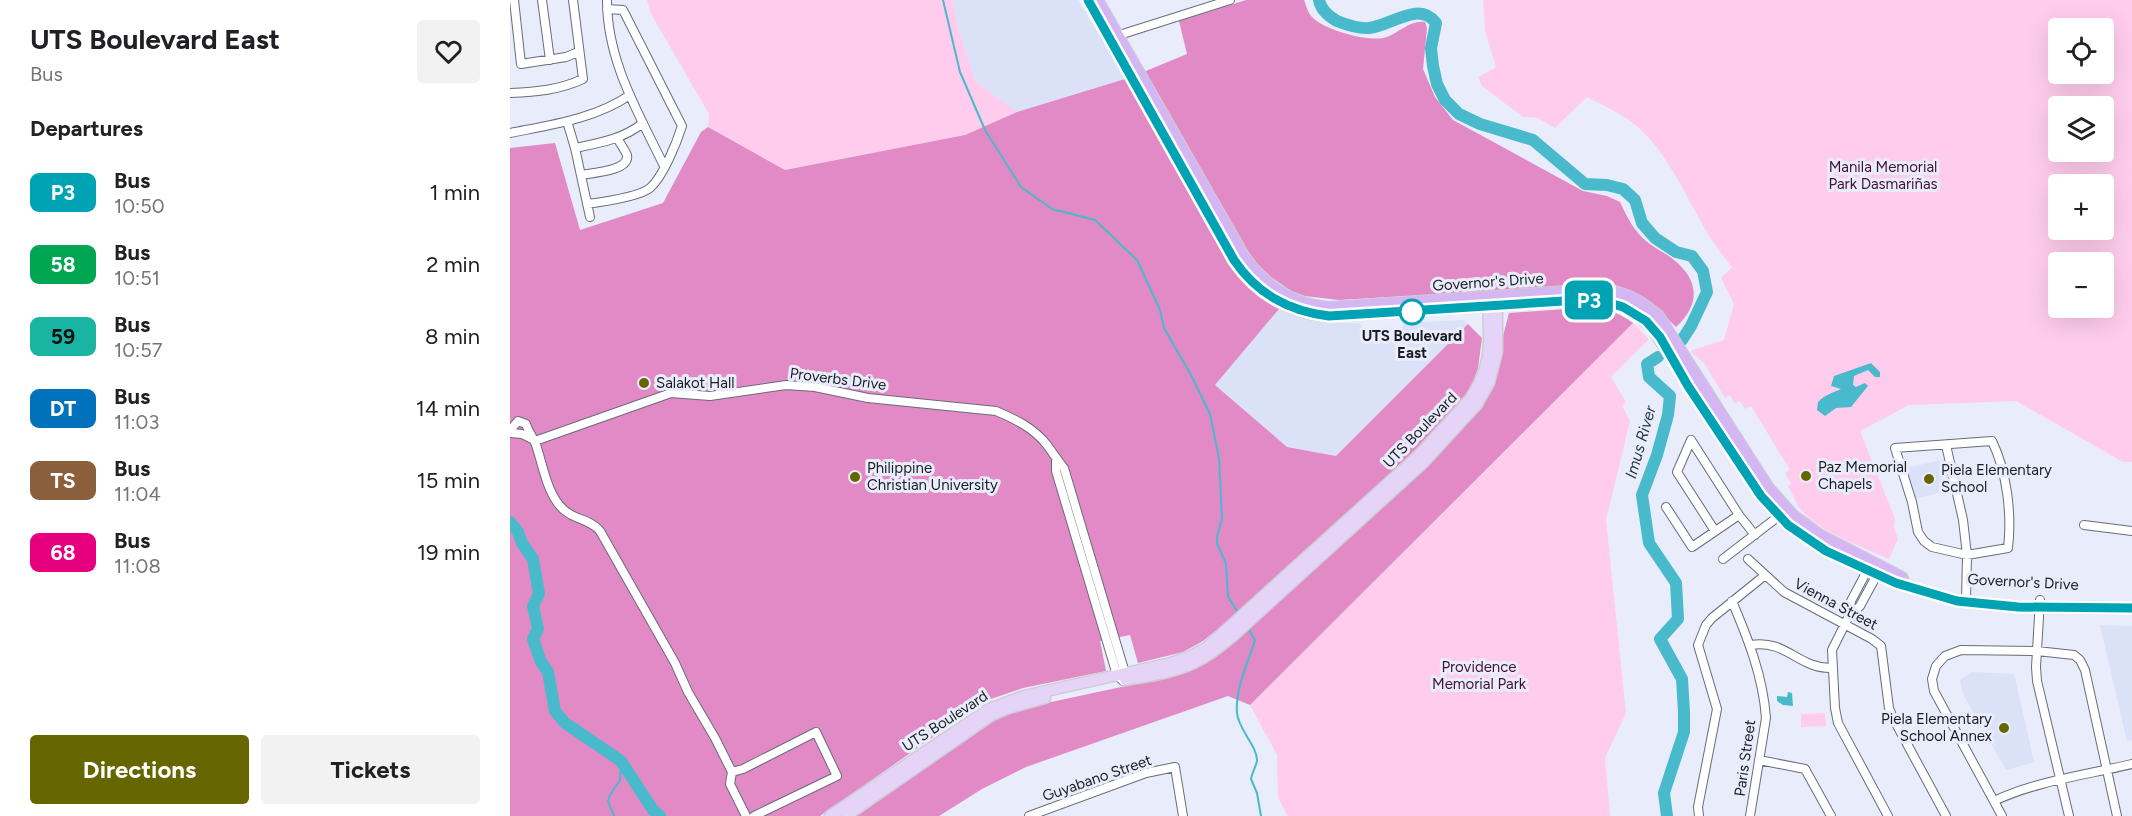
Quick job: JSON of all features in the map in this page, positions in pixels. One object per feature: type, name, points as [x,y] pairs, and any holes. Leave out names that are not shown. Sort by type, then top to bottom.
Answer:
[{"type":"highway","name":"Governor's Drive","points":[[1088,0],[1113,37],[1242,254],[1258,275],[1275,290],[1302,304],[1328,308],[1596,299],[1606,301],[1632,311],[1664,334],[1761,496],[1779,516],[1806,539],[1920,591],[1966,599],[2039,604],[2105,604],[2132,600]]},
{"type":"highway","name":"Governor's Drive","points":[[1097,0],[1113,37]]},
{"type":"highway","name":"Governor's Drive","points":[[1678,358],[1768,488],[1785,508],[1819,535],[1874,569]]},
{"type":"highway","name":"Governor's Drive","points":[[2105,604],[2132,608]]},
{"type":"main road","name":"UTS Boulevard","points":[[830,816],[989,709],[1024,696],[1122,676],[1175,670],[1211,653],[1252,612],[1423,463],[1478,404],[1489,383],[1496,362],[1498,341],[1492,304]]},
{"type":"main road","name":"UTS Boulevard","points":[[846,816],[992,715],[1025,703],[1122,676]]},
{"type":"street","points":[[514,0],[521,64],[566,57],[578,52]]},
{"type":"street","points":[[542,0],[550,60]]},
{"type":"street","points":[[510,93],[562,88],[583,79],[573,0]]},
{"type":"street","points":[[1113,37],[1230,0]]},
{"type":"street","points":[[587,204],[625,197],[649,189],[658,178],[676,144],[682,126],[623,10],[608,4],[609,35],[618,66],[664,166]]},
{"type":"street","points":[[510,133],[567,121],[614,106],[630,95]]},
{"type":"street","points":[[567,121],[576,148],[590,218]]},
{"type":"street","points":[[576,148],[608,142],[634,130],[643,123]]},
{"type":"street","points":[[581,175],[620,168],[626,162],[627,156],[617,138]]},
{"type":"street","name":"Proverbs Drive","points":[[535,441],[671,393],[710,396],[786,385],[815,387],[868,398],[996,411],[1032,430],[1046,444],[1056,460],[1056,471],[1122,676]]},
{"type":"street","points":[[516,431],[535,441],[553,495],[559,504],[567,512],[594,524],[600,531],[715,738],[732,772],[730,784],[746,816]]},
{"type":"street","points":[[1715,531],[1677,472],[1691,440],[1739,515],[1755,535]]},
{"type":"street","points":[[1992,441],[2000,459],[2010,532],[2008,548],[1967,555],[1932,547],[1918,532],[1912,502],[1895,448],[1946,445],[1992,441]]},
{"type":"street","points":[[1946,445],[1964,520],[1967,555],[1966,599]]},
{"type":"street","points":[[1666,507],[1692,547],[1739,515]]},
{"type":"street","points":[[1723,559],[1779,516]]},
{"type":"street","points":[[2084,525],[2132,531]]},
{"type":"street","name":"Vienna Street","points":[[1748,559],[1784,592],[1881,646],[1889,708],[1946,816]]},
{"type":"street","points":[[1874,569],[1860,606],[1849,616],[1832,650],[1832,668],[1838,723],[1888,816]]},
{"type":"street","points":[[1699,816],[1698,807],[1717,709],[1700,653],[1699,640],[1706,625],[1764,576]]},
{"type":"street","name":"Paris Street","points":[[1732,601],[1751,645],[1765,704],[1766,718],[1750,816]]},
{"type":"street","points":[[2039,604],[2037,681],[2069,816]]},
{"type":"street","points":[[1751,645],[1772,644],[1819,669],[1832,668]]},
{"type":"street","points":[[2002,816],[1934,691],[1932,679],[1936,666],[1945,656],[1961,650],[2037,651],[2074,655],[2080,660],[2085,670],[2093,703],[2117,816]]},
{"type":"street","points":[[732,772],[743,769],[816,732],[822,741],[837,776],[754,816]]},
{"type":"street","points":[[1760,760],[1805,769],[1827,815]]},
{"type":"street","points":[[1994,801],[2010,793],[2132,764]]},
{"type":"street","name":"Guyabano Street","points":[[1029,816],[1146,773],[1175,767],[1183,816]]},
{"type":"shaded area","points":[[952,0],[1078,0],[1125,79],[1017,112],[975,81]]},
{"type":"shaded area","points":[[1246,0],[1304,0],[1308,11],[1318,22],[1337,31],[1359,37],[1387,37],[1410,25],[1425,22],[1427,28],[1423,69],[1435,97],[1453,120],[1583,191],[1607,196],[1620,202],[1631,223],[1642,237],[1674,260],[1689,276],[1694,293],[1693,302],[1684,319],[1676,327],[1654,306],[1638,295],[1610,284],[1339,300],[1305,296],[1291,291],[1271,277],[1254,261],[1141,73],[1187,54],[1179,21]]},
{"type":"shaded area","name":"Philippine Christian University","points":[[1125,79],[1229,262],[1251,288],[1279,309],[1215,385],[1287,447],[1336,456],[1468,324],[1482,338],[1478,368],[1472,386],[1455,409],[1413,452],[1252,601],[1203,641],[1183,652],[1138,663],[1130,635],[1100,641],[1106,671],[1023,688],[985,701],[820,816],[510,816],[510,148],[555,143],[580,230],[663,203],[701,132],[708,127],[785,170],[965,135],[1017,112]]},
{"type":"shaded area","points":[[1594,307],[1615,312],[1633,323],[1250,705],[1228,696],[1026,767],[982,789],[939,816],[853,816],[994,719],[1028,707],[1177,675],[1215,658],[1427,467],[1482,408],[1498,373],[1509,313]]},
{"type":"shaded area","points":[[1279,309],[1314,321],[1359,323],[1364,329],[1402,327],[1405,323],[1463,320],[1468,324],[1336,456],[1287,447],[1215,385]]},
{"type":"shaded area","name":"Piela Elementary School","points":[[1946,459],[1952,490],[1913,499],[1906,468]]},
{"type":"shaded area","points":[[2100,625],[2132,626],[2132,740],[2127,741]]},
{"type":"shaded area","name":"Piela Elementary School Annex","points":[[1972,672],[2014,674],[2034,762],[2006,770],[1963,694],[1960,680]]},
{"type":"green space","points":[[647,0],[952,0],[975,81],[1017,112],[965,135],[785,170],[708,127],[709,114],[651,14]]},
{"type":"green space","name":"Manila Memorial Park Dasmariñas","points":[[1483,0],[2132,0],[2132,462],[2123,462],[2016,401],[1909,405],[1860,431],[1895,519],[1894,527],[1898,539],[1889,559],[1843,539],[1820,526],[1810,519],[1798,505],[1788,486],[1791,484],[1785,473],[1790,470],[1751,406],[1745,409],[1740,401],[1735,404],[1730,395],[1725,398],[1704,363],[1690,351],[1724,340],[1734,304],[1721,278],[1732,267],[1719,251],[1666,160],[1633,123],[1587,97],[1555,128],[1538,118],[1523,117],[1482,86],[1478,77],[1496,67],[1485,31]]},
{"type":"green space","name":"Providence Memorial Park","points":[[1633,323],[1649,339],[1611,377],[1626,402],[1622,406],[1630,421],[1606,520],[1626,713],[1605,758],[1610,816],[1288,816],[1278,798],[1277,755],[1250,705]]},
{"type":"green space","points":[[1825,713],[1826,726],[1801,727],[1801,714]]},
{"type":"water","points":[[1871,363],[1880,372],[1880,377],[1875,377],[1868,370],[1854,376],[1853,385],[1856,387],[1865,383],[1868,386],[1851,407],[1836,408],[1825,416],[1817,410],[1818,402],[1841,389],[1831,386],[1834,376]]},
{"type":"water","points":[[1788,692],[1792,693],[1793,706],[1783,705],[1777,701],[1777,696],[1787,697]]},
{"type":"waterway","points":[[943,0],[960,72],[985,130],[1021,187],[1052,209],[1095,220],[1137,260],[1160,310],[1164,328],[1210,414],[1219,458],[1222,518],[1217,543],[1226,564],[1228,597],[1239,614]]},
{"type":"waterway","name":"Imus River","points":[[1319,0],[1323,10],[1331,17],[1357,27],[1369,28],[1413,14],[1429,17],[1436,23],[1431,48],[1437,84],[1445,100],[1459,114],[1480,124],[1533,140],[1585,184],[1607,185],[1623,189],[1635,200],[1642,223],[1655,238],[1676,252],[1692,256],[1703,271],[1707,292],[1682,340]]},
{"type":"waterway","name":"Imus River","points":[[1658,357],[1647,364],[1649,377],[1670,396],[1668,415],[1657,455],[1642,495],[1649,543],[1676,583],[1678,619],[1660,639],[1682,679],[1684,712],[1684,732],[1664,793],[1667,816]]},
{"type":"waterway","points":[[510,522],[533,559],[539,594],[533,606],[538,629],[533,639],[541,662],[548,672],[555,711],[565,723],[621,761],[653,810],[660,816]]},
{"type":"waterway","points":[[1247,627],[1255,640],[1240,685],[1237,713],[1256,756],[1257,761],[1251,779],[1257,793],[1261,816]]},
{"type":"waterway","points":[[614,816],[608,801],[620,780],[621,761]]},
{"type":"bus line","name":"P3","points":[[1088,0],[1234,260],[1251,282],[1269,297],[1300,312],[1329,316],[1596,299],[1615,303],[1646,321],[1660,337],[1688,386],[1761,496],[1788,525],[1826,551],[1876,576],[1957,601],[2018,607],[2132,608]]},
{"type":"place","name":"UTS Boulevard East","points":[[1412,312]]},
{"type":"place","name":"Salakot Hall","points":[[644,383]]},
{"type":"place","name":"Paz Memorial Chapels","points":[[1806,476]]},
{"type":"place","name":"Philippine Christian University","points":[[855,477]]},
{"type":"place","name":"Piela Elementary School","points":[[1929,479]]},
{"type":"place","name":"Piela Elementary School Annex","points":[[2004,728]]}]
